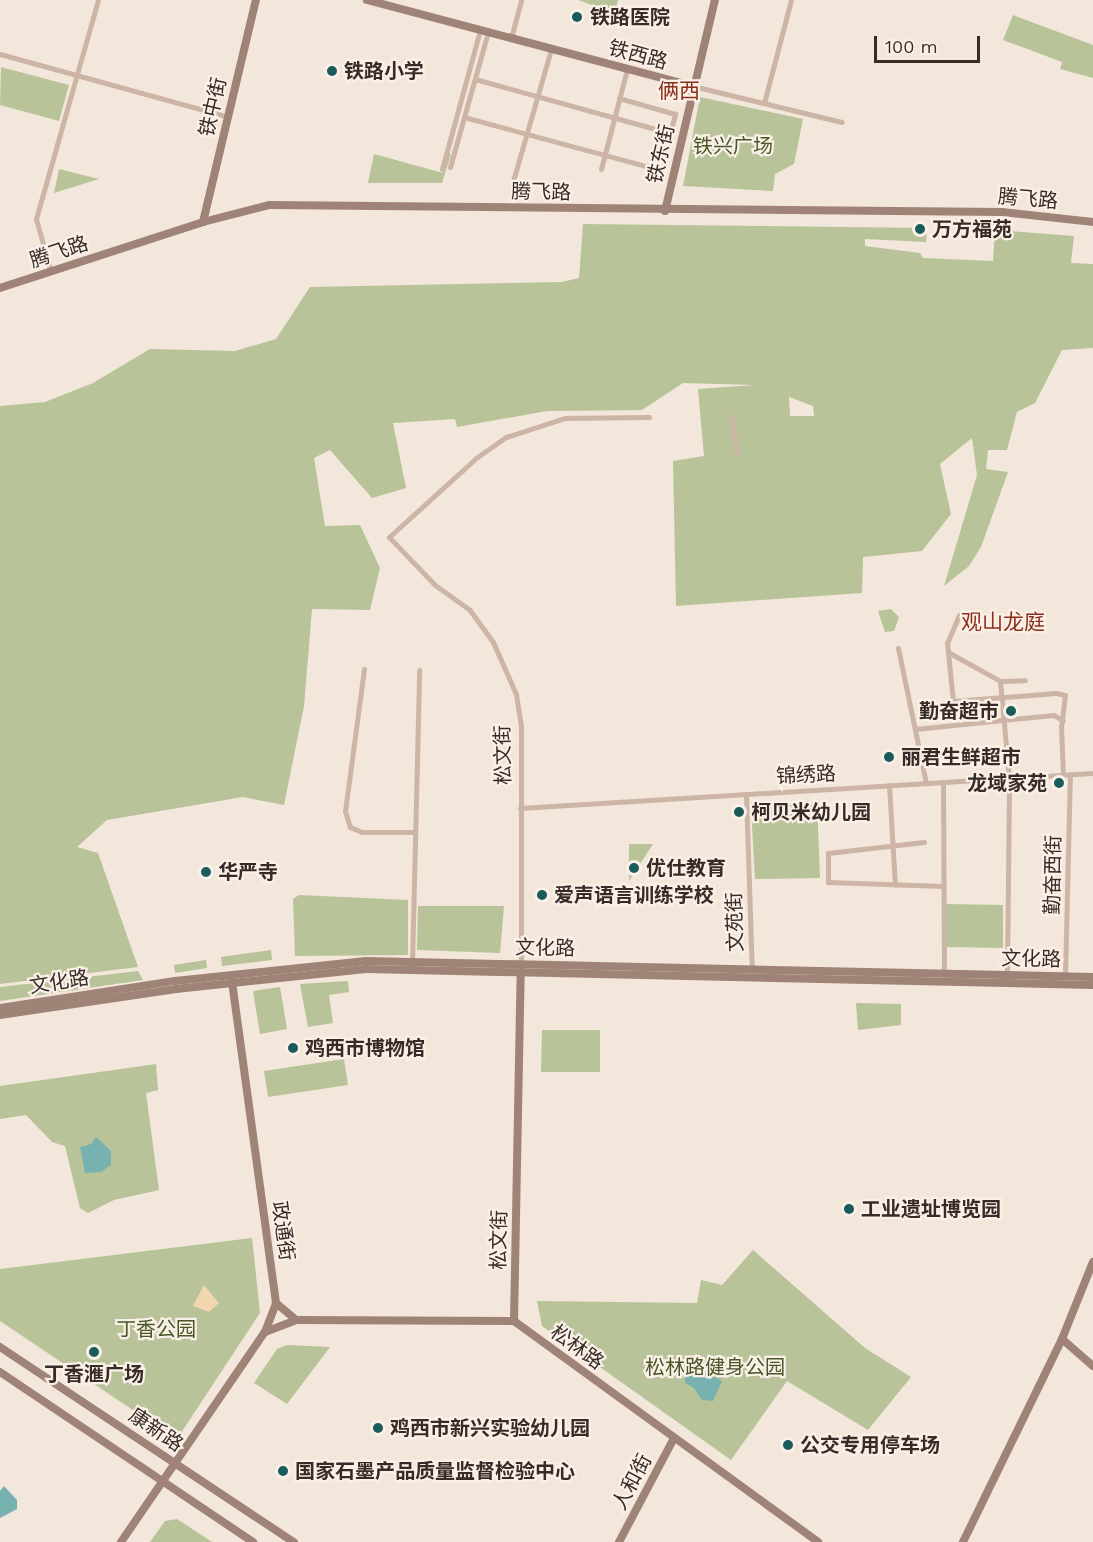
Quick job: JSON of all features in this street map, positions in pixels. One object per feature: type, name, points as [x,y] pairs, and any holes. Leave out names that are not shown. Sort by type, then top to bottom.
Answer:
[{"type":"street","points":[[51,272],[36,219],[98,0]]},
{"type":"street","name":"铁中街","points":[[203,222],[256,0]]},
{"type":"street","name":"铁西路","points":[[367,0],[693,86]]},
{"type":"street","points":[[510,38],[521,0]]},
{"type":"street","name":"铁东街","points":[[665,211],[715,0]]},
{"type":"street","points":[[765,103],[791,0]]},
{"type":"street","points":[[450,167],[475,79],[484,31]]},
{"type":"street","points":[[442,169],[484,31]]},
{"type":"street","points":[[513,181],[551,49]]},
{"type":"street","points":[[0,54],[228,117]]},
{"type":"street","points":[[601,169],[627,69]]},
{"type":"street","points":[[475,79],[670,133],[675,114],[620,98]]},
{"type":"street","points":[[693,86],[842,122]]},
{"type":"street","points":[[464,117],[657,169]]},
{"type":"street","name":"腾飞路","points":[[0,288],[203,222],[270,205],[665,211],[1002,212],[1093,222]]},
{"type":"street","points":[[732,416],[737,453]]},
{"type":"street","name":"松文街","points":[[514,1321],[521,968],[520,726],[516,694],[493,642],[470,610],[435,585],[389,537],[476,458],[506,437],[565,418],[649,417]]},
{"type":"street","points":[[959,615],[947,643],[953,702],[1000,697],[1065,695],[1063,775]]},
{"type":"street","points":[[898,648],[926,783]]},
{"type":"street","points":[[948,652],[1000,681],[1025,680]]},
{"type":"street","points":[[364,669],[345,811],[350,827],[362,832],[415,832]]},
{"type":"street","points":[[412,966],[419,670]]},
{"type":"street","points":[[1000,681],[1009,778],[1007,975]]},
{"type":"street","points":[[915,729],[1053,715],[1063,720]]},
{"type":"street","name":"锦绣路","points":[[520,808],[1093,773]]},
{"type":"street","name":"勤奋西街","points":[[1065,976],[1070,774]]},
{"type":"street","points":[[943,782],[944,974]]},
{"type":"street","points":[[889,785],[895,885]]},
{"type":"street","name":"文苑街","points":[[746,794],[752,973]]},
{"type":"street","points":[[924,842],[828,853],[828,882],[943,886]]},
{"type":"street","name":"文化路","points":[[0,1008],[366,961],[412,966],[752,973],[1093,985]]},
{"type":"street","name":"文化路","points":[[752,973],[1093,977]]},
{"type":"street","name":"文化路","points":[[0,1015],[232,979]]},
{"type":"street","name":"政通街","points":[[164,1483],[265,1332],[276,1303],[232,979]]},
{"type":"street","points":[[963,1542],[1062,1339],[1093,1262]]},
{"type":"street","points":[[276,1303],[296,1320]]},
{"type":"street","points":[[265,1332],[296,1320],[514,1321]]},
{"type":"street","name":"松林路","points":[[514,1321],[818,1542]]},
{"type":"street","points":[[1062,1339],[1093,1366]]},
{"type":"street","name":"康新路","points":[[0,1347],[294,1542]]},
{"type":"street","name":"康新路","points":[[0,1372],[253,1542]]},
{"type":"street","name":"人和街","points":[[619,1542],[674,1438]]},
{"type":"street","points":[[121,1542],[164,1483]]},
{"type":"green space","points":[[578,0],[618,0],[615,13]]},
{"type":"green space","points":[[1013,15],[1093,45],[1093,78],[1060,69],[1062,62],[1003,40]]},
{"type":"green space","points":[[1,67],[69,85],[59,121],[0,105]]},
{"type":"green space","name":"铁兴广场","points":[[700,97],[803,119],[794,164],[775,174],[773,191],[683,186]]},
{"type":"green space","points":[[448,153],[451,154],[442,183],[368,183],[374,154],[443,173]]},
{"type":"green space","points":[[59,169],[99,179],[54,193]]},
{"type":"green space","points":[[583,224],[927,228],[926,242],[865,239],[865,246],[920,253],[923,258],[993,261],[995,230],[1074,236],[1071,263],[1093,264],[1093,348],[1062,350],[1035,403],[1017,412],[1007,450],[988,450],[986,469],[1008,472],[981,547],[969,566],[944,586],[977,475],[972,438],[940,464],[951,514],[922,551],[863,557],[862,593],[676,606],[673,461],[704,456],[698,389],[755,385],[683,383],[642,410],[547,411],[457,427],[455,419],[393,423],[406,488],[372,498],[330,450],[314,458],[325,526],[360,525],[380,568],[370,610],[312,609],[304,706],[284,805],[243,797],[107,820],[77,847],[98,853],[138,967],[0,984],[0,406],[45,402],[93,383],[150,349],[235,351],[276,339],[310,287],[562,282],[579,278]],"holes":[[[789,397],[813,406],[814,416],[790,416]]]},
{"type":"green space","points":[[891,609],[899,617],[894,631],[885,632],[878,611]]},
{"type":"green space","points":[[817,802],[820,878],[755,879],[751,807]]},
{"type":"green space","points":[[629,844],[653,844],[629,881]]},
{"type":"green space","points":[[299,895],[408,900],[408,955],[295,956],[293,899]]},
{"type":"green space","points":[[946,904],[1003,905],[1003,948],[946,947]]},
{"type":"green space","points":[[418,906],[504,906],[500,953],[417,950]]},
{"type":"green space","points":[[271,950],[272,960],[222,966],[221,957]]},
{"type":"green space","points":[[206,960],[207,968],[175,973],[174,965]]},
{"type":"green space","points":[[138,971],[143,980],[0,1001],[0,987]]},
{"type":"green space","points":[[348,981],[349,992],[329,995],[333,1023],[308,1027],[300,984]]},
{"type":"green space","points":[[280,987],[287,1029],[260,1034],[253,991]]},
{"type":"green space","points":[[856,1003],[901,1004],[901,1025],[858,1030]]},
{"type":"green space","points":[[542,1030],[600,1030],[600,1072],[541,1072]]},
{"type":"green space","points":[[344,1059],[348,1085],[268,1097],[264,1071]]},
{"type":"green space","points":[[156,1064],[158,1090],[146,1093],[159,1190],[114,1200],[88,1213],[80,1208],[65,1146],[52,1142],[26,1115],[0,1119],[0,1086]]},
{"type":"green space","name":"丁香公园","points":[[252,1238],[260,1313],[181,1433],[170,1435],[0,1321],[0,1269]]},
{"type":"green space","name":"松林路健身公园","points":[[753,1250],[865,1348],[911,1377],[868,1430],[787,1381],[731,1460],[542,1326],[537,1301],[697,1303],[701,1280],[722,1285]]},
{"type":"green space","points":[[287,1345],[330,1347],[287,1404],[254,1383],[277,1349]]},
{"type":"green space","points":[[177,1519],[212,1542],[150,1542],[165,1521]]},
{"type":"sand","points":[[204,1285],[219,1303],[209,1312],[193,1306]]},
{"type":"water","points":[[96,1137],[111,1151],[111,1165],[101,1172],[85,1173],[80,1147],[91,1144]]},
{"type":"water","points":[[699,1365],[705,1365],[709,1374],[722,1381],[713,1401],[702,1400],[694,1388],[685,1383],[685,1376],[694,1373]]},
{"type":"water","points":[[4,1486],[17,1500],[17,1509],[0,1518],[0,1491]]},
{"type":"place","name":"铁路医院","points":[[577,17]]},
{"type":"place","name":"铁路小学","points":[[332,71]]},
{"type":"place","name":"万方福苑","points":[[920,229]]},
{"type":"place","name":"勤奋超市","points":[[1011,711]]},
{"type":"place","name":"丽君生鲜超市","points":[[889,757]]},
{"type":"place","name":"龙域家苑","points":[[1059,783]]},
{"type":"place","name":"柯贝米幼儿园","points":[[739,812]]},
{"type":"place","name":"优仕教育","points":[[634,868]]},
{"type":"place","name":"华严寺","points":[[206,872]]},
{"type":"place","name":"爱声语言训练学校","points":[[542,895]]},
{"type":"place","name":"鸡西市博物馆","points":[[293,1048]]},
{"type":"place","name":"工业遗址博览园","points":[[849,1209]]},
{"type":"place","name":"丁香滙广场","points":[[94,1352]]},
{"type":"place","name":"鸡西市新兴实验幼儿园","points":[[378,1428]]},
{"type":"place","name":"公交专用停车场","points":[[788,1445]]},
{"type":"place","name":"国家石墨产品质量监督检验中心","points":[[283,1471]]},
{"type":"district","name":"俩西","points":[[679,91]]},
{"type":"district","name":"观山龙庭","points":[[1003,622]]}]
